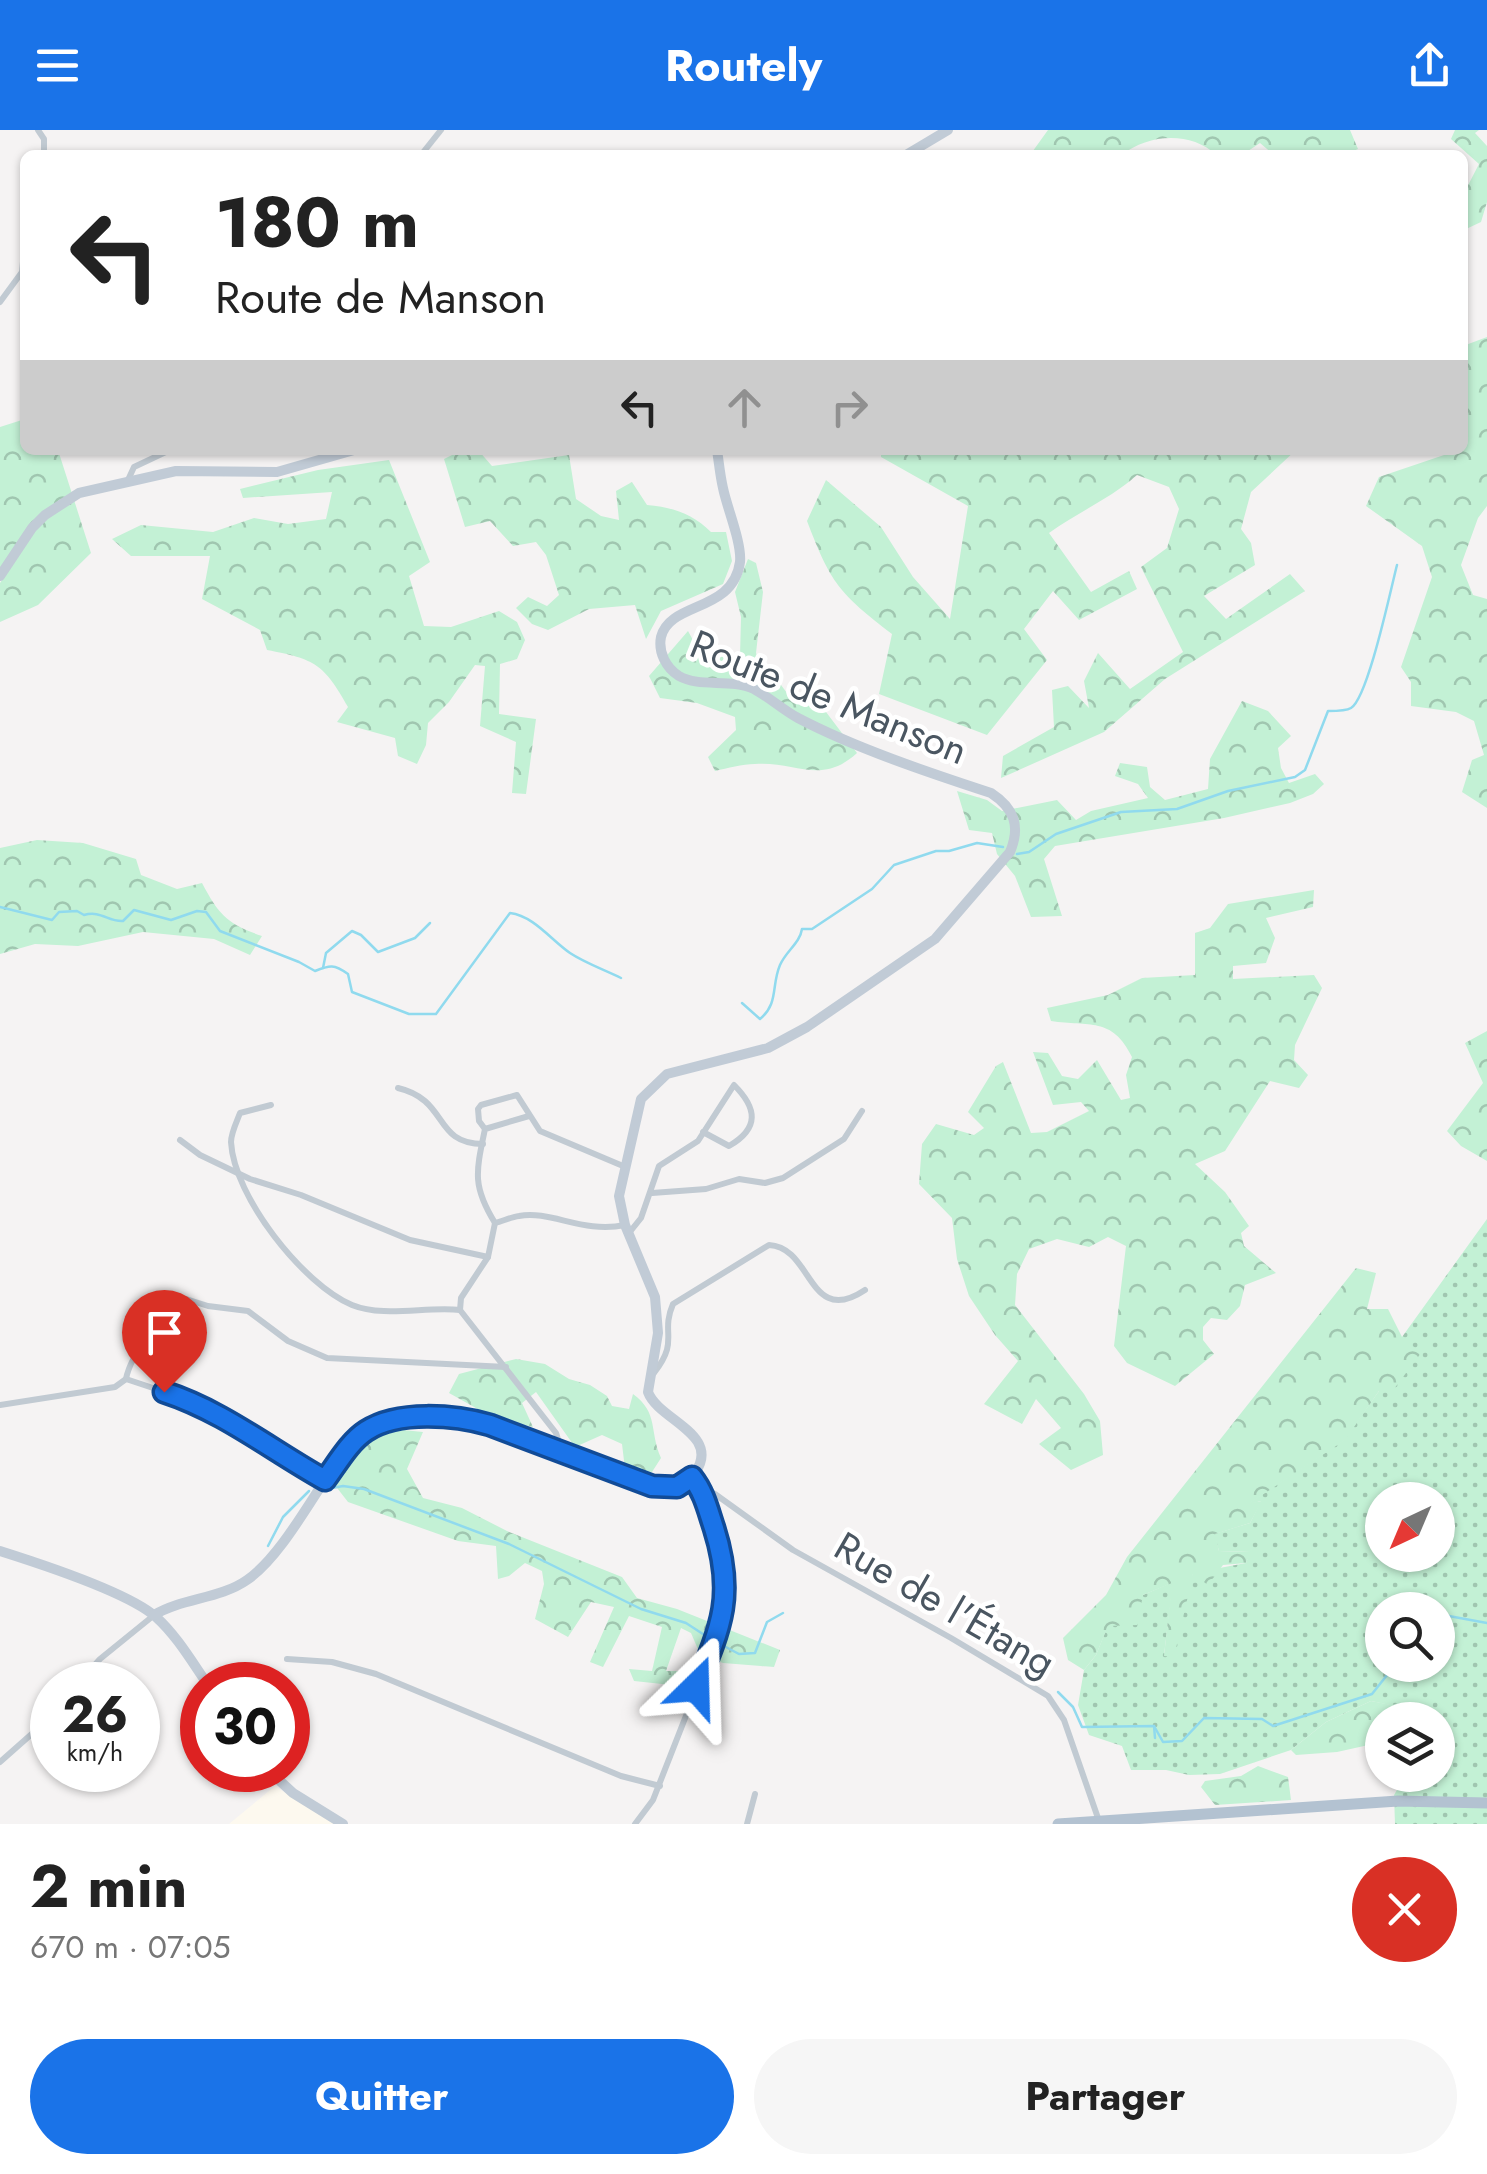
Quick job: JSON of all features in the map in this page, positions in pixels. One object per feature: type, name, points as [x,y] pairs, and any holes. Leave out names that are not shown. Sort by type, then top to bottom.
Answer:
[{"type":"main road","points":[[1058,1824],[1398,1801],[1487,1803]]},
{"type":"street","points":[[425,150],[441,130]]},
{"type":"street","points":[[914,150],[948,130]]},
{"type":"street","points":[[0,302],[20,276]]},
{"type":"street","points":[[128,480],[134,467],[159,455]]},
{"type":"street","points":[[0,576],[21,542],[46,515],[79,493],[176,471],[277,472],[336,455]]},
{"type":"street","name":"Route de Manson","points":[[623,1166],[639,1104],[656,1083],[674,1072],[768,1048],[807,1028],[935,940],[999,868],[1014,841],[1010,808],[991,793],[817,726],[756,690],[724,681],[687,679],[675,674],[667,664],[660,640],[665,628],[677,617],[702,607],[728,589],[739,567],[740,555],[718,455]]},
{"type":"street","points":[[495,1223],[533,1215],[591,1228],[627,1229],[642,1218],[660,1166],[688,1150],[734,1085],[748,1098],[754,1114],[752,1122],[734,1143],[728,1146],[703,1132]]},
{"type":"street","points":[[398,1088],[418,1093],[463,1144],[483,1144]]},
{"type":"street","points":[[97,1662],[154,1615],[250,1578],[289,1532],[351,1445],[367,1430],[398,1420],[474,1420],[652,1486],[677,1487],[692,1477],[700,1463],[697,1439],[652,1402],[649,1376],[658,1334],[655,1297],[619,1200],[623,1166],[540,1131],[517,1096],[481,1104],[478,1109],[479,1121],[485,1129],[476,1186],[495,1223],[488,1256],[460,1298],[460,1310],[556,1433],[561,1452]]},
{"type":"street","points":[[271,1105],[240,1112],[231,1140],[250,1199],[293,1258],[354,1306],[372,1310],[460,1310]]},
{"type":"street","points":[[652,1193],[706,1189],[739,1179],[765,1183],[782,1178],[844,1139],[862,1111]]},
{"type":"street","points":[[485,1129],[529,1116]]},
{"type":"street","points":[[180,1140],[200,1156],[240,1174],[410,1240],[488,1256]]},
{"type":"street","points":[[649,1376],[670,1348],[672,1304],[768,1246],[779,1246],[788,1252],[822,1294],[832,1300],[852,1298],[865,1290]]},
{"type":"street","points":[[0,1405],[115,1387],[126,1379],[130,1358],[186,1299],[248,1312],[288,1342],[327,1358],[506,1367]]},
{"type":"street","points":[[126,1379],[186,1398],[325,1480]]},
{"type":"street","points":[[635,1824],[660,1786],[720,1629],[725,1569],[701,1488],[692,1477]]},
{"type":"street","name":"Rue de l'Étang","points":[[701,1488],[793,1550],[1048,1696],[1064,1720],[1099,1821]]},
{"type":"street","points":[[0,1551],[59,1571],[154,1615],[193,1662]]},
{"type":"street","points":[[287,1659],[332,1662],[376,1674],[622,1776],[660,1786]]},
{"type":"street","points":[[0,1762],[30,1735]]},
{"type":"street","points":[[291,1792],[342,1824]]},
{"type":"street","points":[[747,1824],[755,1794]]},
{"type":"shaded area","points":[[268,1792],[284,1792],[335,1824],[229,1824]]},
{"type":"green space","points":[[1048,130],[1350,130],[1358,149],[1268,150],[1260,143],[1250,150],[1210,150],[1194,142],[1169,138],[1129,150],[1034,150]]},
{"type":"green space","points":[[1455,130],[1479,130],[1475,133],[1487,146],[1487,202],[1481,222],[1468,228],[1468,185],[1479,164],[1468,150],[1451,139]]},
{"type":"green space","points":[[1487,337],[1487,506],[1478,518],[1461,565],[1473,595],[1487,599],[1487,808],[1462,792],[1472,760],[1484,755],[1474,721],[1456,712],[1411,706],[1411,682],[1401,667],[1432,577],[1422,546],[1366,506],[1379,477],[1444,455],[1468,455],[1468,344]]},
{"type":"green space","points":[[20,421],[20,455],[60,455],[91,553],[38,605],[0,622],[0,583],[6,574],[0,567],[0,427]]},
{"type":"green space","points":[[452,455],[482,455],[492,466],[569,455],[576,499],[601,516],[619,520],[616,491],[632,482],[647,505],[682,512],[711,532],[726,532],[732,561],[723,584],[661,611],[646,639],[635,605],[589,609],[548,630],[532,624],[516,608],[528,597],[547,606],[559,595],[546,555],[536,542],[513,546],[490,521],[465,527],[444,459]]},
{"type":"green space","points":[[1291,455],[1251,492],[1241,529],[1251,543],[1255,565],[1204,596],[1226,619],[1290,574],[1305,591],[1165,679],[1104,732],[1001,778],[1003,756],[1054,727],[1052,690],[1068,686],[1089,708],[1084,681],[1098,653],[1130,689],[1183,652],[1141,567],[1167,548],[1179,509],[1169,487],[1137,475],[1049,533],[1091,592],[1129,571],[1137,589],[1079,620],[1053,591],[1024,629],[1047,660],[987,735],[879,694],[892,634],[839,586],[807,521],[826,480],[881,527],[913,577],[950,619],[968,506],[881,457]]},
{"type":"green space","points":[[389,460],[430,562],[409,576],[424,626],[451,627],[499,611],[517,622],[525,640],[517,659],[500,664],[499,714],[536,719],[526,794],[512,793],[516,742],[480,726],[485,666],[475,665],[449,702],[428,723],[426,745],[417,764],[398,756],[395,738],[337,722],[348,707],[324,672],[297,657],[267,650],[260,630],[202,599],[210,556],[131,556],[112,539],[141,525],[213,532],[254,518],[288,524],[326,519],[332,492],[243,498],[240,489],[318,470]]},
{"type":"green space","points":[[748,559],[756,563],[763,592],[756,653],[765,675],[778,681],[790,697],[823,708],[857,753],[844,763],[820,770],[755,764],[715,771],[708,757],[736,730],[735,717],[697,703],[660,698],[649,676],[688,631],[700,653],[740,656],[741,617],[735,592]]},
{"type":"green space","points":[[1242,701],[1268,711],[1291,736],[1278,748],[1281,768],[1289,783],[1315,774],[1324,784],[1313,794],[1290,803],[1055,846],[1044,859],[1062,916],[1031,917],[1015,876],[997,854],[992,833],[969,830],[957,791],[987,800],[1002,811],[1057,800],[1076,820],[1091,811],[1148,798],[1138,784],[1115,776],[1120,763],[1147,767],[1150,787],[1165,800],[1208,789],[1210,759]]},
{"type":"green space","points":[[37,840],[83,843],[136,859],[141,875],[177,889],[202,883],[225,917],[262,936],[250,955],[214,939],[143,932],[78,946],[35,944],[0,954],[0,848]]},
{"type":"green space","points":[[1314,890],[1313,907],[1266,918],[1275,938],[1266,963],[1233,966],[1233,979],[1314,975],[1322,988],[1295,1045],[1294,1060],[1308,1075],[1299,1088],[1270,1081],[1225,1151],[1195,1164],[1225,1192],[1249,1226],[1241,1233],[1244,1246],[1276,1273],[1245,1285],[1240,1306],[1227,1320],[1211,1318],[1203,1327],[1203,1340],[1214,1354],[1175,1386],[1127,1363],[1114,1346],[1126,1246],[1108,1237],[1089,1247],[1057,1239],[1029,1249],[1017,1274],[1015,1305],[1084,1394],[1100,1421],[1103,1455],[1071,1470],[1039,1444],[1061,1428],[1036,1399],[1022,1424],[984,1404],[1018,1361],[969,1296],[957,1259],[952,1218],[919,1184],[922,1144],[936,1124],[974,1135],[984,1128],[968,1112],[996,1066],[1003,1062],[1031,1133],[1047,1132],[1089,1111],[1081,1102],[1053,1105],[1033,1052],[1048,1053],[1062,1076],[1078,1079],[1097,1060],[1121,1100],[1130,1098],[1126,1075],[1132,1057],[1116,1035],[1098,1026],[1051,1021],[1047,1008],[1108,995],[1142,978],[1195,975],[1195,933],[1210,928],[1228,904]]},
{"type":"green space","points":[[1487,1031],[1487,1161],[1461,1146],[1447,1131],[1483,1083],[1465,1043]]},
{"type":"green space","points":[[1487,1219],[1487,1824],[1395,1824],[1396,1792],[1455,1792],[1455,1702],[1365,1702],[1326,1722],[1291,1750],[1220,1774],[1131,1770],[1122,1746],[1089,1735],[1078,1705],[1084,1670],[1096,1655],[1108,1625],[1143,1595],[1173,1582],[1164,1655],[1193,1573],[1246,1563],[1250,1552],[1219,1551],[1214,1534],[1250,1523],[1261,1501],[1246,1505],[1344,1440],[1379,1391],[1402,1337]]},
{"type":"green space","points":[[1356,1268],[1376,1273],[1367,1309],[1388,1309],[1402,1337],[1421,1353],[1391,1393],[1379,1391],[1345,1440],[1250,1503],[1262,1501],[1250,1523],[1215,1534],[1219,1551],[1251,1552],[1246,1563],[1223,1565],[1208,1585],[1193,1574],[1174,1657],[1164,1656],[1172,1583],[1143,1595],[1137,1625],[1108,1626],[1096,1655],[1084,1670],[1068,1660],[1063,1638],[1106,1595],[1127,1557]]},
{"type":"green space","points":[[516,1359],[545,1364],[569,1379],[590,1385],[607,1396],[612,1406],[629,1409],[633,1394],[647,1408],[661,1458],[652,1472],[625,1469],[622,1444],[602,1435],[575,1447],[536,1392],[522,1403],[533,1427],[492,1417],[449,1393],[459,1374]]},
{"type":"green space","points":[[403,1430],[423,1432],[407,1469],[423,1498],[462,1508],[507,1531],[622,1577],[637,1598],[677,1609],[780,1650],[774,1667],[723,1663],[700,1654],[691,1633],[681,1628],[666,1671],[699,1671],[690,1687],[634,1681],[629,1669],[652,1671],[662,1627],[629,1616],[603,1667],[590,1662],[614,1607],[591,1602],[568,1637],[535,1619],[544,1584],[542,1571],[525,1563],[509,1576],[498,1579],[496,1546],[458,1541],[348,1502],[334,1484],[355,1453],[377,1436]]},
{"type":"green space","points":[[1365,1704],[1365,1746],[1296,1755],[1291,1750],[1326,1722]]},
{"type":"green space","points":[[1258,1766],[1288,1777],[1291,1800],[1215,1805],[1201,1787],[1205,1781],[1241,1776]]},
{"type":"waterway","points":[[1017,854],[1029,852],[1056,834],[1121,812],[1177,809],[1228,791],[1295,777],[1305,770],[1328,711],[1351,708],[1365,685],[1397,565]]},
{"type":"waterway","points":[[742,1003],[760,1019],[772,1000],[780,965],[802,929],[812,929],[872,889],[894,865],[977,843],[1003,847]]},
{"type":"waterway","points":[[0,907],[52,920],[59,912],[77,911],[123,921],[134,910],[171,920],[206,912],[220,931],[315,971],[339,968],[348,974],[352,992],[409,1014],[436,1014],[510,913],[535,924],[576,957],[621,978]]},
{"type":"waterway","points":[[323,968],[326,953],[352,931],[378,952],[415,938],[430,923]]},
{"type":"waterway","points":[[327,1489],[364,1489],[509,1544],[641,1609],[686,1623],[709,1638]]},
{"type":"waterway","points":[[268,1546],[283,1517],[309,1491]]},
{"type":"waterway","points":[[722,1645],[739,1654],[755,1653],[767,1622],[783,1613]]},
{"type":"waterway","points":[[1455,1617],[1487,1623]]},
{"type":"waterway","points":[[1154,1726],[1163,1742],[1182,1741],[1204,1718],[1262,1719],[1273,1726],[1372,1694],[1382,1682]]},
{"type":"waterway","points":[[1058,1692],[1073,1707],[1082,1727],[1154,1726],[1155,1738]]},
{"type":"route","points":[[164,1392],[186,1398],[238,1425],[325,1480],[367,1430],[383,1423],[424,1418],[474,1420],[652,1486],[677,1487],[692,1477],[701,1488],[713,1525],[726,1585],[720,1629],[696,1687]]}]
